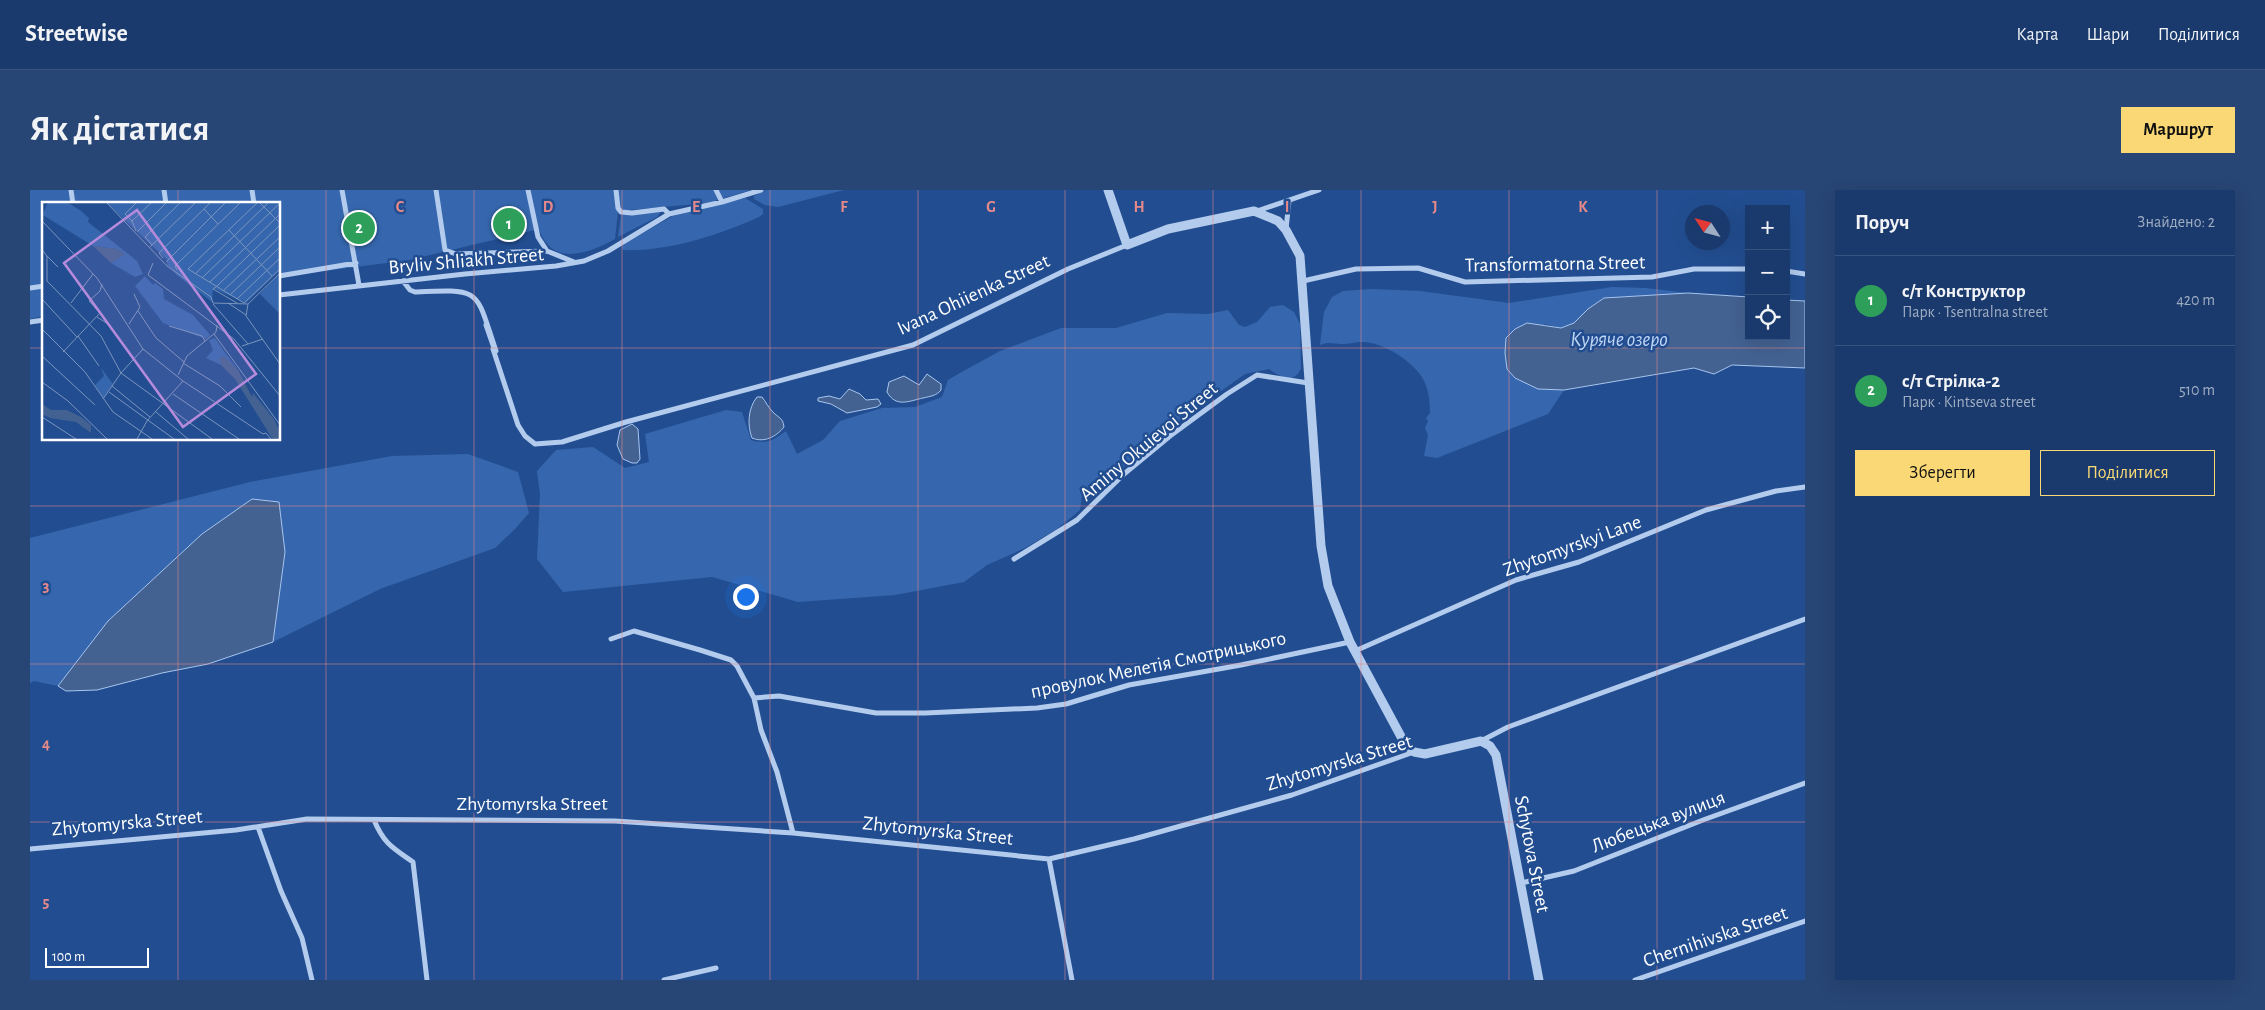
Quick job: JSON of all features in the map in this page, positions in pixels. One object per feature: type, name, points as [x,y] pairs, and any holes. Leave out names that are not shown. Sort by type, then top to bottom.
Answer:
[{"type":"street","points":[[342,190],[359,285]]},
{"type":"street","points":[[436,190],[445,250],[448,252],[456,254],[547,251],[575,262]]},
{"type":"street","points":[[528,190],[538,237],[547,251]]},
{"type":"street","points":[[616,190],[618,208],[621,212],[632,213],[664,209],[669,214]]},
{"type":"street","points":[[716,190],[722,202]]},
{"type":"street","name":"Bryliv Shliakh Street","points":[[280,295],[359,285],[556,266],[584,261],[608,251],[669,214],[722,202],[761,190]]},
{"type":"street","points":[[1108,190],[1127,245]]},
{"type":"street","name":"Ivana Ohiienka Street","points":[[524,434],[535,444],[562,442],[626,422],[913,345],[1068,269],[1168,229],[1289,202],[1319,190]]},
{"type":"street","points":[[1286,230],[1289,202]]},
{"type":"street","points":[[1254,211],[1278,221],[1286,230],[1300,256],[1320,546],[1328,586],[1350,642],[1405,744],[1414,752]]},
{"type":"street","points":[[280,276],[356,263]]},
{"type":"street","name":"Transformatorna Street","points":[[1303,281],[1365,269],[1418,268],[1465,282],[1652,277],[1694,269],[1745,269]]},
{"type":"street","points":[[1790,272],[1805,274]]},
{"type":"street","points":[[403,281],[410,290],[455,290],[464,292],[478,300],[524,434]]},
{"type":"street","points":[[486,325],[492,343],[524,434],[489,336],[486,325]]},
{"type":"street","points":[[493,348],[512,404],[524,434],[518,425],[493,348]]},
{"type":"street","name":"Aminy Okuievoi Street","points":[[1014,559],[1077,520],[1124,474],[1170,436],[1256,375],[1308,382]]},
{"type":"street","name":"Zhytomyrskyi Lane","points":[[1355,651],[1516,580],[1579,562],[1706,510],[1776,492],[1805,487]]},
{"type":"street","name":"Zhytomyrska Street","points":[[30,848],[135,840],[258,827],[308,819],[616,821],[793,833],[1048,859],[1134,840],[1292,795],[1414,752],[1424,754],[1481,741],[1508,727],[1805,619]]},
{"type":"street","points":[[611,639],[634,631],[731,660],[737,666],[754,698],[761,730],[777,772],[793,833]]},
{"type":"street","name":"провулок Мелетія Смотрицького","points":[[754,698],[779,696],[876,712],[925,713],[1038,708],[1066,704],[1128,685],[1241,665],[1350,642]]},
{"type":"street","name":"Schytova Street","points":[[1481,741],[1490,746],[1496,755],[1539,980]]},
{"type":"street","name":"Любецька вулиця","points":[[1521,883],[1574,870],[1720,813],[1805,783]]},
{"type":"street","points":[[374,820],[381,836],[390,847],[413,862],[427,980]]},
{"type":"street","points":[[258,827],[281,890],[302,938],[312,980]]},
{"type":"street","points":[[1048,859],[1072,980]]},
{"type":"street","name":"Chernihivska Street","points":[[1635,980],[1805,921]]},
{"type":"street","points":[[664,980],[716,968]]},
{"type":"shaded area","points":[[30,190],[751,190],[707,203],[618,211],[615,239],[583,252],[562,253],[553,249],[545,241],[539,229],[409,260],[280,277],[280,202],[42,202],[42,316],[30,319]]},
{"type":"shaded area","points":[[766,190],[844,190],[778,207],[765,205],[754,199],[754,196]]},
{"type":"shaded area","points":[[745,198],[763,209],[763,214],[727,230],[692,241],[657,248],[623,250],[622,246],[627,242],[673,216]]},
{"type":"shaded area","points":[[662,210],[657,217],[618,237],[621,215]]},
{"type":"shaded area","points":[[1612,287],[1646,288],[1688,293],[1604,298],[1588,309],[1574,323],[1561,328],[1544,324],[1538,389],[1564,390],[1548,414],[1437,458],[1424,456],[1428,435],[1425,428],[1428,421],[1426,418],[1430,413],[1427,387],[1418,372],[1405,359],[1388,349],[1370,343],[1329,343],[1320,345],[1324,312],[1332,297],[1343,291],[1372,289],[1420,291],[1509,303]]},
{"type":"shaded area","points":[[1283,305],[1294,312],[1300,324],[1301,368],[1295,376],[1291,378],[1283,377],[1269,369],[1245,374],[1165,431],[1122,468],[1097,479],[1082,495],[1080,510],[1057,529],[1025,548],[987,565],[964,582],[895,595],[798,602],[712,577],[563,592],[537,559],[540,494],[537,471],[556,450],[593,447],[625,468],[649,462],[645,434],[726,410],[742,412],[751,440],[770,441],[786,431],[797,454],[823,440],[840,421],[882,408],[915,407],[942,397],[948,380],[960,373],[1000,351],[1061,328],[1116,328],[1167,313],[1208,314],[1228,310],[1239,325],[1245,327],[1257,322],[1270,307]]},
{"type":"shaded area","points":[[468,454],[518,472],[529,513],[495,548],[380,589],[273,642],[285,552],[252,499],[202,534],[108,621],[58,686],[34,681],[30,683],[30,538],[250,482],[392,456]]},
{"type":"water","name":"Куряче озеро","points":[[1688,293],[1745,297],[1745,340],[1790,340],[1790,300],[1805,301],[1805,368],[1732,365],[1714,374],[1694,368],[1564,390],[1538,389],[1515,378],[1507,369],[1506,338],[1515,329],[1527,323],[1561,328],[1574,323],[1588,309],[1604,298]]},
{"type":"water","points":[[927,374],[941,384],[941,390],[935,395],[913,401],[899,402],[894,400],[887,392],[889,382],[904,376],[919,385]]},
{"type":"water","points":[[849,389],[860,394],[866,400],[878,399],[881,404],[877,407],[847,413],[831,404],[818,401],[818,398],[829,396],[840,399]]},
{"type":"water","points":[[757,397],[762,397],[781,419],[784,427],[770,438],[761,440],[752,438],[750,433],[750,411]]},
{"type":"water","points":[[632,424],[638,429],[640,459],[637,463],[623,459],[617,445],[620,430]]},
{"type":"water","points":[[252,499],[279,502],[285,552],[273,642],[208,664],[162,673],[97,690],[66,691],[58,686],[108,621],[202,534]]},
{"type":"place","name":"с/т Конструктор","points":[[509,224]]},
{"type":"place","name":"с/т Стрілка-2","points":[[359,228]]}]
